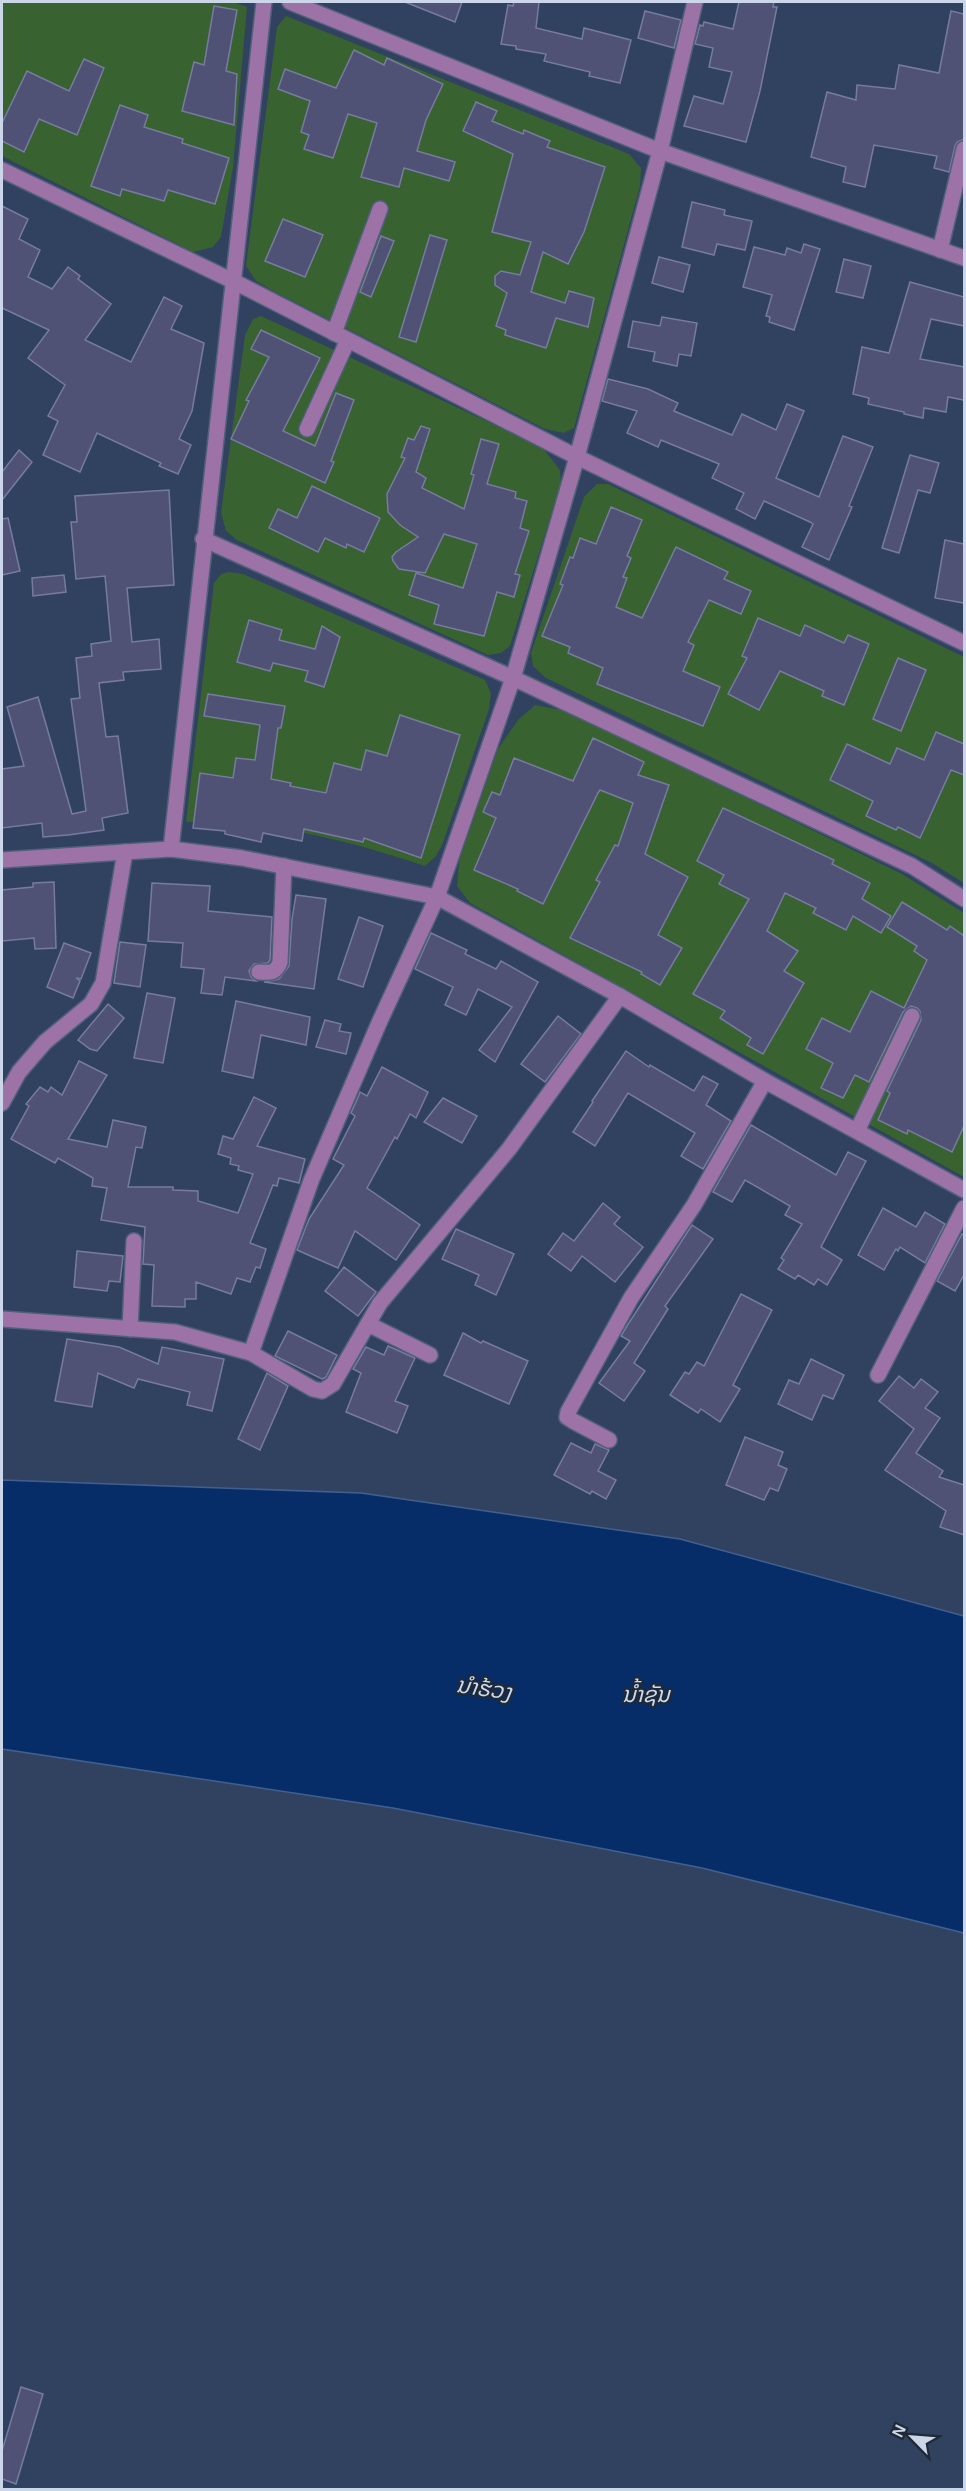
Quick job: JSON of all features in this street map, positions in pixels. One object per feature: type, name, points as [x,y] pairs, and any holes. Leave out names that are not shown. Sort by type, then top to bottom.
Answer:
[{"type":"street","points":[[171,849],[203,539],[235,282],[264,2]]},
{"type":"street","points":[[290,2],[660,151],[964,258]]},
{"type":"street","points":[[250,1353],[311,1181],[379,1023],[437,897],[513,678],[577,457],[660,151],[695,2]]},
{"type":"street","points":[[940,250],[964,149]]},
{"type":"street","points":[[2,170],[235,282],[577,457],[964,643]]},
{"type":"street","points":[[334,333],[380,209]]},
{"type":"street","points":[[307,429],[348,340]]},
{"type":"street","points":[[203,539],[513,678],[912,866],[964,899]]},
{"type":"street","points":[[2,860],[171,849],[284,866],[437,897],[620,996],[765,1081],[964,1191]]},
{"type":"street","points":[[2,1103],[20,1072],[45,1042],[91,1004],[103,983],[125,852]]},
{"type":"street","points":[[260,972],[272,973],[280,962],[284,866]]},
{"type":"street","points":[[2,1319],[175,1332],[250,1353],[313,1389],[322,1391],[333,1384],[380,1303],[509,1149],[620,996]]},
{"type":"street","points":[[857,1131],[912,1016]]},
{"type":"street","points":[[609,1440],[567,1417],[568,1412],[632,1298],[694,1204],[765,1081]]},
{"type":"street","points":[[878,1375],[964,1208]]},
{"type":"street","points":[[130,1329],[134,1241]]},
{"type":"street","points":[[368,1324],[430,1355]]},
{"type":"green space","points":[[2,2],[234,2],[247,7],[233,167],[221,237],[213,247],[193,252],[2,156]]},
{"type":"green space","points":[[286,16],[629,154],[641,168],[640,186],[574,428],[564,433],[545,429],[256,281],[246,266],[277,27]]},
{"type":"green space","points":[[261,316],[542,447],[560,470],[561,483],[510,646],[501,653],[488,655],[237,540],[226,531],[221,513],[245,335],[253,319]]},
{"type":"green space","points":[[597,484],[608,484],[964,657],[964,883],[932,863],[546,678],[533,666],[531,653],[584,497]]},
{"type":"green space","points":[[229,572],[243,574],[485,680],[491,693],[489,709],[443,843],[436,856],[425,866],[365,847],[307,834],[249,825],[186,822],[214,583],[221,574]]},
{"type":"green space","points":[[535,705],[571,712],[902,874],[964,913],[964,1177],[470,903],[457,886],[459,861],[498,749],[518,720]]},
{"type":"water","name":"ນ້ຳຊັນ","points":[[2,1480],[361,1493],[680,1539],[964,1616],[964,1933],[702,1868],[393,1808],[2,1749]]},
{"type":"building","points":[[405,2],[462,2],[455,22]]},
{"type":"building","points":[[514,2],[539,2],[536,28],[582,39],[584,28],[631,40],[620,83],[589,76],[590,72],[544,61],[546,54],[501,44],[508,5],[513,6]]},
{"type":"building","points":[[739,2],[774,2],[773,7],[777,7],[760,91],[746,142],[684,126],[694,96],[723,104],[732,72],[709,67],[713,48],[695,44],[700,25],[703,26],[704,22],[733,29]]},
{"type":"building","points":[[214,6],[237,10],[226,71],[237,74],[234,125],[182,111],[194,62],[204,65]]},
{"type":"building","points":[[645,11],[681,20],[674,48],[638,38]]},
{"type":"building","points":[[951,11],[964,14],[964,139],[957,142],[955,146],[949,172],[934,168],[937,156],[874,145],[865,187],[843,182],[846,167],[811,157],[827,92],[856,100],[857,85],[895,89],[899,65],[939,73]]},
{"type":"building","points":[[354,50],[384,65],[387,58],[443,84],[426,120],[417,151],[455,162],[449,181],[404,168],[399,187],[361,177],[377,123],[348,114],[333,158],[304,149],[309,135],[301,132],[310,101],[278,89],[285,69],[336,88]]},
{"type":"building","points":[[84,59],[104,68],[77,135],[39,119],[24,152],[2,141],[2,123],[27,71],[69,91]]},
{"type":"building","points":[[476,102],[497,111],[492,121],[523,134],[524,130],[550,141],[547,147],[605,167],[584,232],[568,264],[543,252],[531,292],[565,303],[569,291],[594,298],[588,327],[556,318],[546,348],[505,335],[506,330],[496,326],[507,293],[495,285],[495,276],[501,271],[520,275],[531,242],[492,232],[513,154],[463,131]]},
{"type":"building","points":[[120,105],[148,115],[144,127],[183,139],[182,143],[229,158],[215,204],[168,190],[164,201],[122,189],[120,196],[91,186]]},
{"type":"building","points":[[692,202],[725,210],[724,215],[752,221],[745,250],[717,244],[714,255],[682,247]]},
{"type":"building","points":[[2,206],[28,219],[19,239],[40,250],[28,277],[52,289],[68,267],[80,276],[78,279],[111,304],[85,340],[131,362],[164,297],[182,306],[171,329],[204,343],[192,411],[179,439],[191,445],[178,474],[159,466],[161,463],[97,433],[80,472],[43,455],[58,421],[48,416],[65,385],[28,358],[49,330],[2,308]]},
{"type":"building","points":[[283,219],[323,235],[305,277],[265,261]]},
{"type":"building","points":[[430,235],[447,240],[416,342],[399,337]]},
{"type":"building","points":[[381,236],[394,241],[371,297],[360,292]]},
{"type":"building","points":[[804,244],[820,249],[794,330],[769,322],[770,317],[766,316],[772,295],[743,287],[754,247],[785,255],[787,248],[801,253]]},
{"type":"building","points":[[659,257],[690,265],[683,292],[652,283]]},
{"type":"building","points":[[844,259],[871,266],[863,298],[836,292]]},
{"type":"building","points":[[910,282],[964,297],[964,326],[931,319],[920,359],[964,367],[964,400],[948,397],[946,412],[924,408],[923,418],[868,404],[869,398],[853,394],[862,347],[889,353]]},
{"type":"building","points":[[662,317],[697,323],[691,356],[679,354],[677,366],[653,361],[655,352],[628,347],[633,321],[660,326]]},
{"type":"building","points":[[261,330],[320,358],[283,431],[315,446],[336,393],[354,400],[325,483],[231,439],[249,401],[246,400],[269,357],[251,349]]},
{"type":"building","points":[[608,379],[648,389],[678,403],[674,411],[732,435],[742,414],[776,430],[787,404],[804,411],[776,478],[819,497],[843,436],[873,447],[849,506],[852,507],[829,560],[802,547],[813,524],[810,522],[764,501],[755,519],[736,509],[744,493],[712,478],[719,464],[661,440],[658,447],[627,433],[637,411],[602,401]]},
{"type":"building","points":[[421,426],[430,429],[416,472],[426,478],[422,488],[464,509],[481,439],[499,444],[487,484],[516,492],[515,498],[527,501],[520,528],[529,531],[515,574],[520,575],[514,597],[497,592],[484,636],[434,624],[439,605],[409,595],[416,573],[463,588],[477,544],[444,534],[425,573],[399,569],[393,561],[392,557],[396,552],[418,537],[400,525],[388,512],[387,494],[405,458],[401,457],[408,438],[414,440]]},
{"type":"building","points":[[19,450],[32,462],[2,500],[2,472]]},
{"type":"building","points":[[910,455],[939,463],[930,493],[918,490],[899,553],[882,548]]},
{"type":"building","points":[[312,486],[380,518],[364,552],[347,544],[346,548],[325,538],[318,552],[269,528],[278,509],[297,518]]},
{"type":"building","points":[[169,490],[174,585],[127,588],[132,642],[159,639],[161,669],[123,672],[124,680],[99,683],[106,737],[118,736],[128,813],[102,818],[104,830],[68,835],[43,837],[42,823],[2,828],[2,769],[24,766],[7,707],[38,697],[72,814],[86,811],[71,699],[80,698],[76,658],[92,656],[91,644],[111,641],[105,576],[76,579],[71,522],[77,522],[75,496]]},
{"type":"building","points":[[611,507],[642,520],[627,556],[631,558],[623,577],[627,578],[616,607],[642,618],[676,547],[728,572],[724,579],[751,591],[741,614],[709,600],[688,642],[694,645],[683,671],[720,687],[703,726],[597,684],[603,668],[568,653],[570,647],[542,636],[563,585],[560,584],[570,557],[573,558],[580,538],[596,544]]},
{"type":"building","points":[[8,518],[20,571],[2,575],[2,519]]},
{"type":"building","points":[[945,540],[964,544],[964,603],[935,598]]},
{"type":"building","points":[[64,575],[66,592],[33,596],[32,578]]},
{"type":"building","points":[[758,618],[800,636],[805,625],[844,643],[848,635],[869,644],[844,705],[822,696],[824,691],[780,671],[759,710],[728,694],[747,658],[742,656]]},
{"type":"building","points":[[249,620],[282,630],[279,640],[315,649],[322,626],[340,637],[324,687],[305,681],[308,671],[273,663],[270,671],[237,662]]},
{"type":"building","points":[[898,658],[926,670],[901,731],[873,719]]},
{"type":"building","points":[[208,694],[285,706],[281,728],[278,728],[271,779],[291,783],[290,786],[326,793],[334,763],[361,770],[366,750],[387,756],[400,715],[460,735],[421,858],[364,838],[363,842],[304,829],[302,841],[263,833],[261,842],[225,834],[225,831],[193,828],[200,773],[233,778],[236,758],[255,760],[260,725],[204,716]]},
{"type":"building","points":[[936,732],[964,744],[964,775],[951,770],[920,838],[898,827],[896,830],[866,816],[873,801],[830,780],[847,744],[890,764],[897,748],[924,760]]},
{"type":"building","points":[[593,738],[644,762],[638,775],[669,785],[645,854],[688,877],[658,935],[682,948],[660,985],[641,974],[642,972],[570,938],[600,882],[596,880],[615,845],[618,846],[633,803],[600,790],[543,904],[517,891],[518,889],[474,870],[496,818],[483,812],[492,792],[500,795],[514,758],[573,781]]},
{"type":"building","points":[[723,808],[834,860],[832,864],[870,883],[862,899],[891,916],[881,933],[853,916],[846,930],[813,913],[816,908],[785,893],[767,931],[798,951],[784,971],[804,983],[763,1054],[747,1045],[751,1038],[720,1018],[725,1011],[693,994],[749,899],[719,884],[724,875],[697,861]]},
{"type":"building","points":[[54,882],[56,948],[35,949],[34,938],[2,941],[2,890],[33,887],[33,883]]},
{"type":"building","points":[[152,883],[210,886],[208,911],[272,917],[270,960],[268,963],[254,964],[249,971],[251,977],[256,981],[225,977],[222,995],[201,993],[204,969],[181,967],[183,943],[148,941]]},
{"type":"building","points":[[296,895],[326,899],[314,989],[264,982],[279,979],[289,966]]},
{"type":"building","points":[[902,902],[947,930],[950,926],[964,936],[964,1126],[952,1152],[908,1130],[907,1134],[878,1120],[890,1093],[887,1091],[921,1020],[920,1011],[917,1008],[911,1006],[903,1012],[869,1082],[855,1075],[843,1098],[821,1088],[833,1063],[806,1049],[822,1018],[850,1032],[871,991],[904,1008],[927,960],[914,951],[917,946],[887,927]]},
{"type":"building","points":[[359,917],[383,926],[363,987],[338,979]]},
{"type":"building","points":[[431,933],[467,950],[465,954],[496,969],[501,961],[538,982],[495,1062],[479,1050],[512,1007],[478,989],[466,1015],[445,1005],[453,987],[415,969]]},
{"type":"building","points":[[120,942],[146,945],[140,987],[114,983]]},
{"type":"building","points":[[64,943],[91,953],[81,979],[76,978],[80,981],[73,998],[47,987]]},
{"type":"building","points":[[147,993],[175,998],[163,1063],[134,1058]]},
{"type":"building","points":[[236,1001],[310,1017],[306,1045],[261,1035],[253,1078],[222,1071]]},
{"type":"building","points":[[108,1004],[124,1018],[97,1051],[90,1049],[78,1040]]},
{"type":"building","points":[[558,1016],[581,1034],[545,1082],[521,1064]]},
{"type":"building","points":[[325,1020],[341,1024],[339,1031],[351,1033],[346,1054],[316,1047]]},
{"type":"building","points":[[626,1051],[649,1067],[650,1065],[694,1091],[703,1076],[718,1084],[706,1105],[731,1121],[703,1169],[681,1156],[695,1133],[628,1093],[595,1146],[573,1132]]},
{"type":"building","points":[[79,1061],[107,1075],[68,1139],[107,1147],[113,1120],[146,1127],[142,1148],[136,1147],[128,1187],[173,1187],[173,1190],[198,1191],[198,1201],[238,1213],[253,1174],[238,1170],[239,1166],[230,1164],[231,1158],[218,1154],[223,1136],[233,1139],[254,1097],[276,1108],[257,1146],[305,1159],[299,1183],[279,1178],[277,1186],[273,1185],[250,1243],[266,1249],[260,1268],[256,1267],[250,1282],[237,1278],[231,1294],[196,1282],[196,1299],[185,1299],[185,1307],[152,1306],[154,1265],[143,1264],[145,1227],[101,1220],[107,1188],[92,1186],[93,1178],[58,1158],[55,1163],[11,1139],[29,1106],[26,1104],[40,1087],[48,1092],[51,1087],[62,1095]]},
{"type":"building","points":[[382,1067],[428,1092],[416,1118],[410,1114],[367,1188],[420,1225],[396,1260],[355,1231],[338,1268],[297,1250],[309,1219],[344,1165],[333,1159],[355,1116],[351,1113],[360,1092],[367,1096]]},
{"type":"building","points":[[443,1098],[477,1116],[462,1143],[424,1122]]},
{"type":"building","points":[[751,1125],[836,1175],[848,1152],[866,1161],[821,1247],[842,1260],[827,1285],[818,1279],[814,1285],[798,1275],[795,1279],[778,1269],[784,1260],[781,1258],[802,1224],[785,1215],[790,1206],[745,1180],[732,1202],[713,1192]]},
{"type":"building","points":[[603,1203],[620,1217],[614,1224],[643,1247],[615,1282],[582,1256],[571,1271],[548,1254],[563,1233],[574,1241]]},
{"type":"building","points":[[883,1208],[916,1227],[925,1212],[945,1224],[925,1263],[900,1247],[898,1251],[896,1249],[884,1270],[858,1255]]},
{"type":"building","points":[[692,1225],[713,1239],[665,1306],[668,1309],[634,1363],[645,1371],[624,1401],[599,1383],[630,1341],[621,1336]]},
{"type":"building","points":[[456,1229],[514,1254],[496,1295],[475,1285],[479,1275],[442,1259]]},
{"type":"building","points":[[962,1234],[964,1235],[964,1275],[955,1291],[937,1281]]},
{"type":"building","points":[[77,1251],[123,1256],[120,1282],[109,1281],[107,1291],[74,1287]]},
{"type":"building","points":[[344,1267],[376,1292],[358,1316],[325,1291]]},
{"type":"building","points":[[741,1294],[772,1310],[733,1385],[740,1389],[720,1422],[701,1409],[698,1413],[670,1395],[685,1372],[689,1374],[697,1362],[704,1366]]},
{"type":"building","points":[[288,1331],[337,1355],[326,1377],[322,1379],[275,1356]]},
{"type":"building","points":[[463,1333],[481,1343],[483,1341],[528,1361],[509,1404],[444,1375]]},
{"type":"building","points":[[67,1339],[119,1347],[158,1364],[162,1347],[224,1359],[212,1411],[187,1405],[190,1392],[138,1379],[134,1388],[98,1373],[92,1407],[55,1401]]},
{"type":"building","points":[[388,1346],[415,1358],[395,1401],[408,1406],[397,1433],[346,1412],[361,1373],[353,1369],[366,1347],[384,1355]]},
{"type":"building","points":[[811,1359],[844,1375],[833,1399],[823,1395],[812,1420],[778,1404],[789,1380],[799,1384]]},
{"type":"building","points":[[267,1373],[288,1386],[260,1450],[238,1439]]},
{"type":"building","points":[[899,1376],[914,1388],[921,1379],[938,1392],[925,1408],[940,1418],[916,1453],[943,1471],[939,1477],[964,1485],[964,1535],[940,1527],[946,1511],[885,1470],[914,1429],[879,1401]]},
{"type":"building","points":[[745,1437],[783,1452],[778,1465],[787,1469],[778,1491],[770,1488],[764,1500],[726,1485]]},
{"type":"building","points":[[571,1443],[591,1453],[595,1444],[609,1450],[598,1471],[616,1480],[606,1499],[592,1491],[590,1494],[554,1475]]},
{"type":"building","points":[[21,2387],[43,2394],[16,2484],[2,2479],[2,2451]]},
{"type":"water label","name":"ນຳ້ຮວງ","points":[[484,1688]]}]
